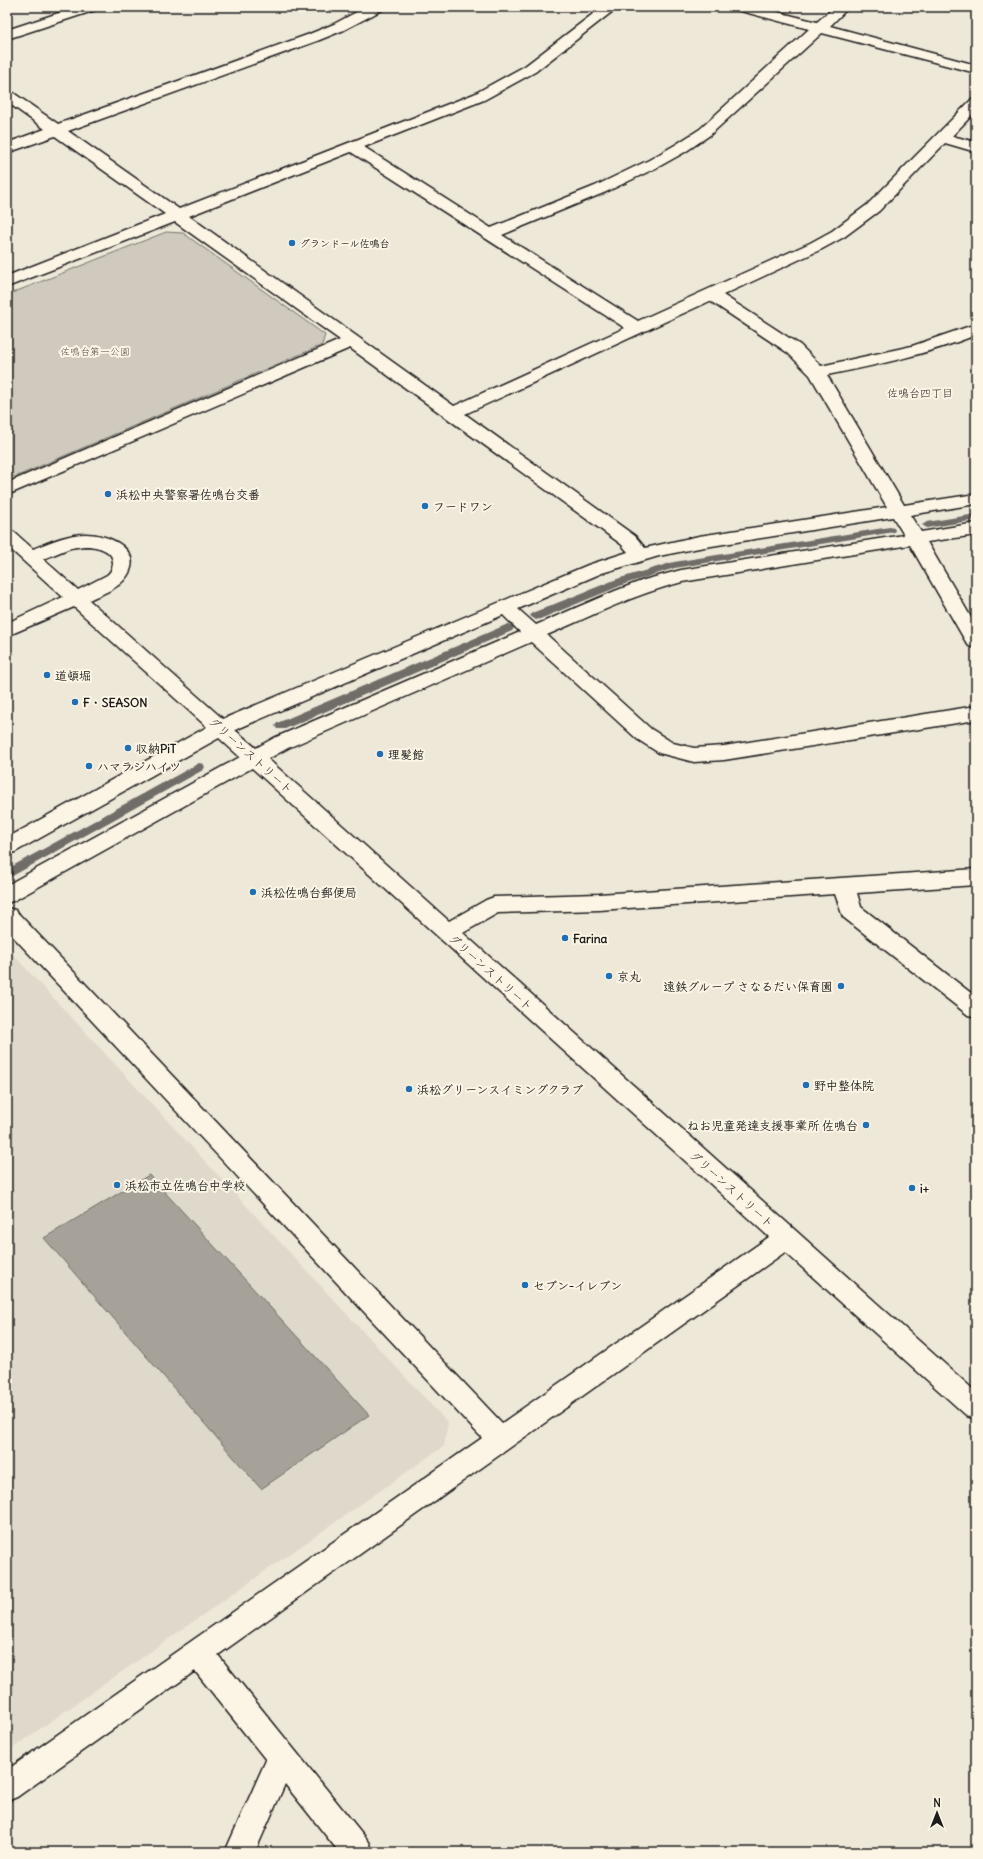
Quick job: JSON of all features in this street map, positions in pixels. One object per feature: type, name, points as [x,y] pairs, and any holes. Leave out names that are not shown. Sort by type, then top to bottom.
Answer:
[{"type":"street","points":[[7,35],[91,7]]},
{"type":"street","points":[[7,148],[312,38],[340,27],[377,7]]},
{"type":"street","points":[[7,282],[455,107],[506,84],[552,54],[611,7]]},
{"type":"street","points":[[742,7],[976,69]]},
{"type":"street","points":[[490,234],[632,174],[684,147],[704,132],[842,7]]},
{"type":"street","points":[[7,95],[453,413],[628,540],[640,554]]},
{"type":"street","points":[[453,413],[816,246],[857,221],[873,208],[976,103]]},
{"type":"street","points":[[942,138],[976,147]]},
{"type":"street","points":[[353,147],[637,328]]},
{"type":"street","points":[[710,294],[794,348],[817,372],[976,642]]},
{"type":"street","points":[[817,372],[910,352],[976,329]]},
{"type":"street","points":[[7,490],[352,341]]},
{"type":"street","points":[[7,847],[221,728],[595,569],[640,554],[699,542],[976,499]]},
{"type":"street","points":[[7,895],[253,757],[281,743],[622,595],[682,576],[976,529]]},
{"type":"street","name":"グリーンストリート","points":[[7,536],[786,1238],[973,1401]]},
{"type":"street","points":[[7,630],[115,579],[121,570],[123,561],[120,553],[112,546],[86,540],[71,541],[58,545],[31,557]]},
{"type":"street","points":[[505,607],[644,734],[666,748],[694,755],[724,753],[976,713]]},
{"type":"street","points":[[447,932],[494,905],[599,902],[976,877]]},
{"type":"street","points":[[844,886],[851,911],[976,1009]]},
{"type":"street","points":[[7,916],[500,1440]]},
{"type":"street","points":[[7,1787],[786,1238]]},
{"type":"street","points":[[198,1652],[358,1852]]},
{"type":"street","points":[[240,1852],[282,1757]]},
{"type":"shaded area","name":"浜松市立佐鳴台中学校","points":[[7,948],[448,1423],[444,1446],[7,1752]]},
{"type":"shaded area","points":[[149,1175],[369,1415],[261,1489],[44,1238]]},
{"type":"green space","name":"佐鳴台第一公園","points":[[166,232],[183,233],[325,335],[322,345],[15,477],[7,476],[7,295]]},
{"type":"waterway","points":[[927,525],[976,517]]},
{"type":"waterway","points":[[536,616],[621,581],[674,565],[890,530]]},
{"type":"waterway","points":[[281,726],[508,628]]},
{"type":"waterway","points":[[7,875],[199,767]]},
{"type":"place","name":"グランドール佐鳴台","points":[[292,243]]},
{"type":"place","name":"浜松中央警察署佐鳴台交番","points":[[108,494]]},
{"type":"place","name":"フードワン","points":[[425,506]]},
{"type":"place","name":"道頓堀","points":[[47,675]]},
{"type":"place","name":"F・SEASON","points":[[75,702]]},
{"type":"place","name":"収納PiT","points":[[128,748]]},
{"type":"place","name":"理髪館","points":[[380,754]]},
{"type":"place","name":"ハマラジハイツ","points":[[89,766]]},
{"type":"place","name":"浜松佐鳴台郵便局","points":[[253,892]]},
{"type":"place","name":"Farina","points":[[565,938]]},
{"type":"place","name":"京丸","points":[[609,976]]},
{"type":"place","name":"遠鉄グループ さなるだい保育園","points":[[841,986]]},
{"type":"place","name":"野中整体院","points":[[806,1085]]},
{"type":"place","name":"浜松グリーンスイミングクラブ","points":[[409,1089]]},
{"type":"place","name":"ねお児童発達支援事業所 佐鳴台","points":[[866,1125]]},
{"type":"place","name":"浜松市立佐鳴台中学校","points":[[117,1185]]},
{"type":"place","name":"i+","points":[[912,1188]]},
{"type":"place","name":"セブン-イレブン","points":[[525,1285]]},
{"type":"district","name":"佐鳴台四丁目","points":[[920,393]]}]
